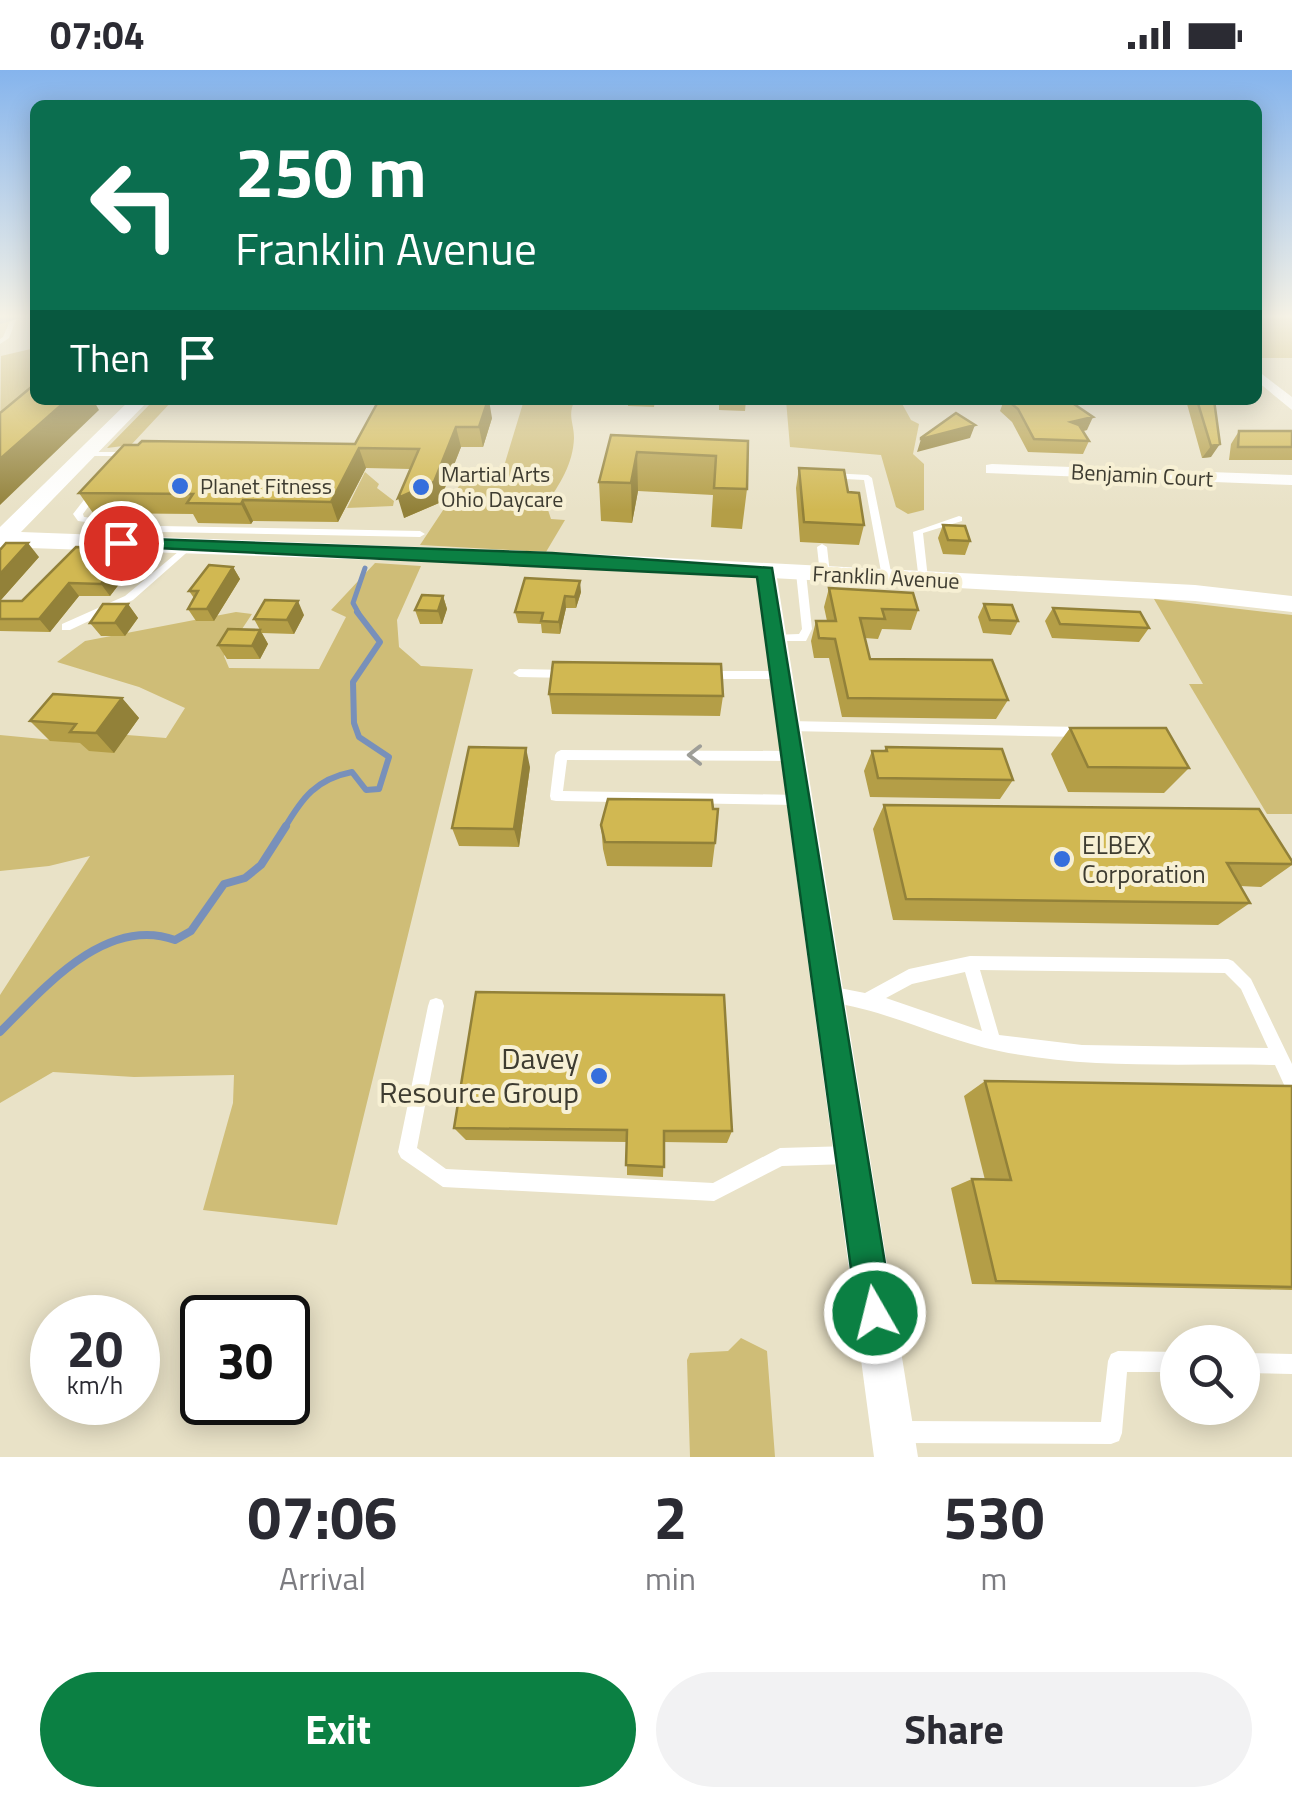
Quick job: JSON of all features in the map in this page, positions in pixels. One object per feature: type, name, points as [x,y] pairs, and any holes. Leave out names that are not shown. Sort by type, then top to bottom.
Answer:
[{"type":"street","points":[[1262,383],[1292,405]]},
{"type":"street","points":[[0,539],[135,405]]},
{"type":"street","name":"Benjamin Court","points":[[992,468],[1292,480]]},
{"type":"street","name":"Franklin Avenue","points":[[0,539],[552,559],[1195,593],[1292,604]]},
{"type":"street","points":[[766,572],[894,1444]]},
{"type":"lane","points":[[86,454],[146,454]]},
{"type":"lane","points":[[118,467],[130,454]]},
{"type":"lane","points":[[809,476],[868,478],[887,577]]},
{"type":"lane","points":[[106,480],[82,505],[78,514],[81,519],[160,529],[420,534]]},
{"type":"lane","points":[[923,580],[917,538],[920,529],[959,519]]},
{"type":"lane","points":[[66,627],[129,598],[190,545]]},
{"type":"lane","points":[[776,638],[802,638],[813,573],[822,546]]},
{"type":"lane","points":[[519,673],[575,674]]},
{"type":"lane","points":[[688,675],[781,675]]},
{"type":"lane","points":[[799,800],[556,796],[561,755],[791,741],[1091,732]]},
{"type":"lane","points":[[870,998],[908,976],[970,963],[1228,966],[1246,984],[1292,1083]]},
{"type":"lane","points":[[970,963],[993,1042]]},
{"type":"lane","points":[[828,994],[870,998],[993,1042],[1044,1050],[1278,1057]]},
{"type":"lane","points":[[436,1006],[407,1152],[443,1178],[714,1192],[780,1157],[852,1155]]},
{"type":"lane","points":[[894,1444],[1111,1433],[1118,1362],[1160,1362]]},
{"type":"lane","points":[[1260,1364],[1292,1364]]},
{"type":"shaded area","points":[[1,380],[30,380],[31,405],[0,443]]},
{"type":"shaded area","points":[[149,405],[168,405],[131,445],[107,448]]},
{"type":"shaded area","points":[[522,405],[573,405],[571,456],[546,504],[551,519],[565,520],[546,552],[420,545],[463,480],[504,466]]},
{"type":"shaded area","points":[[786,405],[903,405],[911,420],[919,424],[913,454],[924,464],[924,510],[908,514],[896,507],[881,455],[790,447]]},
{"type":"shaded area","points":[[365,472],[394,501],[393,506],[347,508]]},
{"type":"shaded area","points":[[375,563],[421,566],[397,620],[399,647],[421,666],[473,669],[337,1225],[203,1210],[233,1103],[234,1075],[134,1077],[53,1072],[0,1103],[0,995],[90,856],[49,866],[0,871],[0,735],[95,744],[127,735],[166,738],[185,708],[139,687],[57,662],[85,641],[236,612],[252,614],[224,656],[229,668],[319,669],[346,617],[331,610]]},
{"type":"shaded area","points":[[1154,599],[1292,615],[1292,814],[1267,814],[1189,684],[1203,684]]},
{"type":"shaded area","points":[[741,1338],[767,1351],[775,1457],[690,1457],[690,1353],[728,1351]]},
{"type":"building","points":[[30,388],[30,405],[61,405],[0,459],[0,413]]},
{"type":"building","points":[[376,405],[486,405],[479,427],[456,427],[434,482],[398,498],[419,449],[359,448],[331,502],[187,503],[193,494],[79,493],[124,445],[138,445],[142,441],[355,444]]},
{"type":"building","points":[[1013,405],[1075,405],[1093,417],[1071,422],[1079,425],[1089,441],[1034,439]]},
{"type":"building","points":[[1199,405],[1215,405],[1220,444],[1211,446]]},
{"type":"building","points":[[956,413],[975,425],[921,439],[921,438]]},
{"type":"building","points":[[1239,431],[1292,431],[1292,447],[1238,447]]},
{"type":"building","points":[[611,435],[748,441],[747,489],[714,488],[716,456],[637,452],[631,483],[599,482]]},
{"type":"building","points":[[799,468],[844,470],[848,492],[859,493],[864,525],[804,522]]},
{"type":"building","points":[[943,525],[965,526],[970,541],[948,540]]},
{"type":"building","points":[[6,543],[28,543],[0,574],[0,550]]},
{"type":"building","points":[[76,547],[127,549],[101,584],[69,583],[39,619],[0,619],[0,601],[22,601]]},
{"type":"building","points":[[209,565],[233,567],[207,609],[188,609],[198,591],[189,591]]},
{"type":"building","points":[[525,578],[580,581],[575,597],[565,596],[559,622],[541,621],[543,613],[515,612]]},
{"type":"building","points":[[829,588],[913,593],[918,610],[882,609],[885,619],[860,618],[870,659],[992,660],[1008,700],[848,698],[835,639],[819,638],[816,621],[836,621]]},
{"type":"building","points":[[422,595],[443,596],[438,611],[415,610]]},
{"type":"building","points":[[265,600],[298,601],[287,620],[254,619]]},
{"type":"building","points":[[103,604],[128,604],[115,623],[90,623]]},
{"type":"building","points":[[984,604],[1012,605],[1018,621],[990,620]]},
{"type":"building","points":[[1053,608],[1140,612],[1149,628],[1060,624]]},
{"type":"building","points":[[228,629],[260,630],[252,646],[218,645]]},
{"type":"building","points":[[553,662],[721,664],[723,696],[549,694]]},
{"type":"building","points":[[53,694],[122,698],[96,733],[70,732],[76,724],[30,721]]},
{"type":"building","points":[[1070,728],[1166,728],[1189,768],[1088,767]]},
{"type":"building","points":[[469,747],[526,748],[514,829],[452,828]]},
{"type":"building","points":[[886,747],[1002,749],[1013,780],[878,778],[872,751],[887,751]]},
{"type":"building","points":[[608,799],[712,800],[713,809],[718,809],[715,843],[605,842],[601,825]]},
{"type":"building","name":"ELBEX Corporation","points":[[884,805],[1259,809],[1292,864],[1227,863],[1250,903],[906,899]]},
{"type":"building","name":"Davey Resource Group","points":[[476,992],[724,995],[732,1131],[664,1131],[664,1167],[626,1165],[627,1130],[454,1128]]},
{"type":"building","points":[[985,1081],[1292,1086],[1292,1287],[996,1281],[972,1179],[1011,1180]]},
{"type":"waterway","points":[[359,614],[353,603],[365,568]]},
{"type":"waterway","points":[[286,826],[304,799],[319,785],[339,775],[352,772],[366,790],[379,789],[389,757],[359,737],[354,723],[353,682],[380,642],[357,612]]},
{"type":"waterway","points":[[0,1032],[57,977],[101,947],[149,935],[175,940],[191,931],[224,884],[245,878],[261,865],[286,826]]},
{"type":"place","name":"Planet Fitness","points":[[180,486]]},
{"type":"place","name":"Martial Arts Ohio Daycare","points":[[421,487]]},
{"type":"place","name":"ELBEX Corporation","points":[[1062,859]]},
{"type":"place","name":"Davey Resource Group","points":[[599,1076]]},
{"type":"route","points":[[121,543],[552,559],[766,572],[875,1313]]}]
